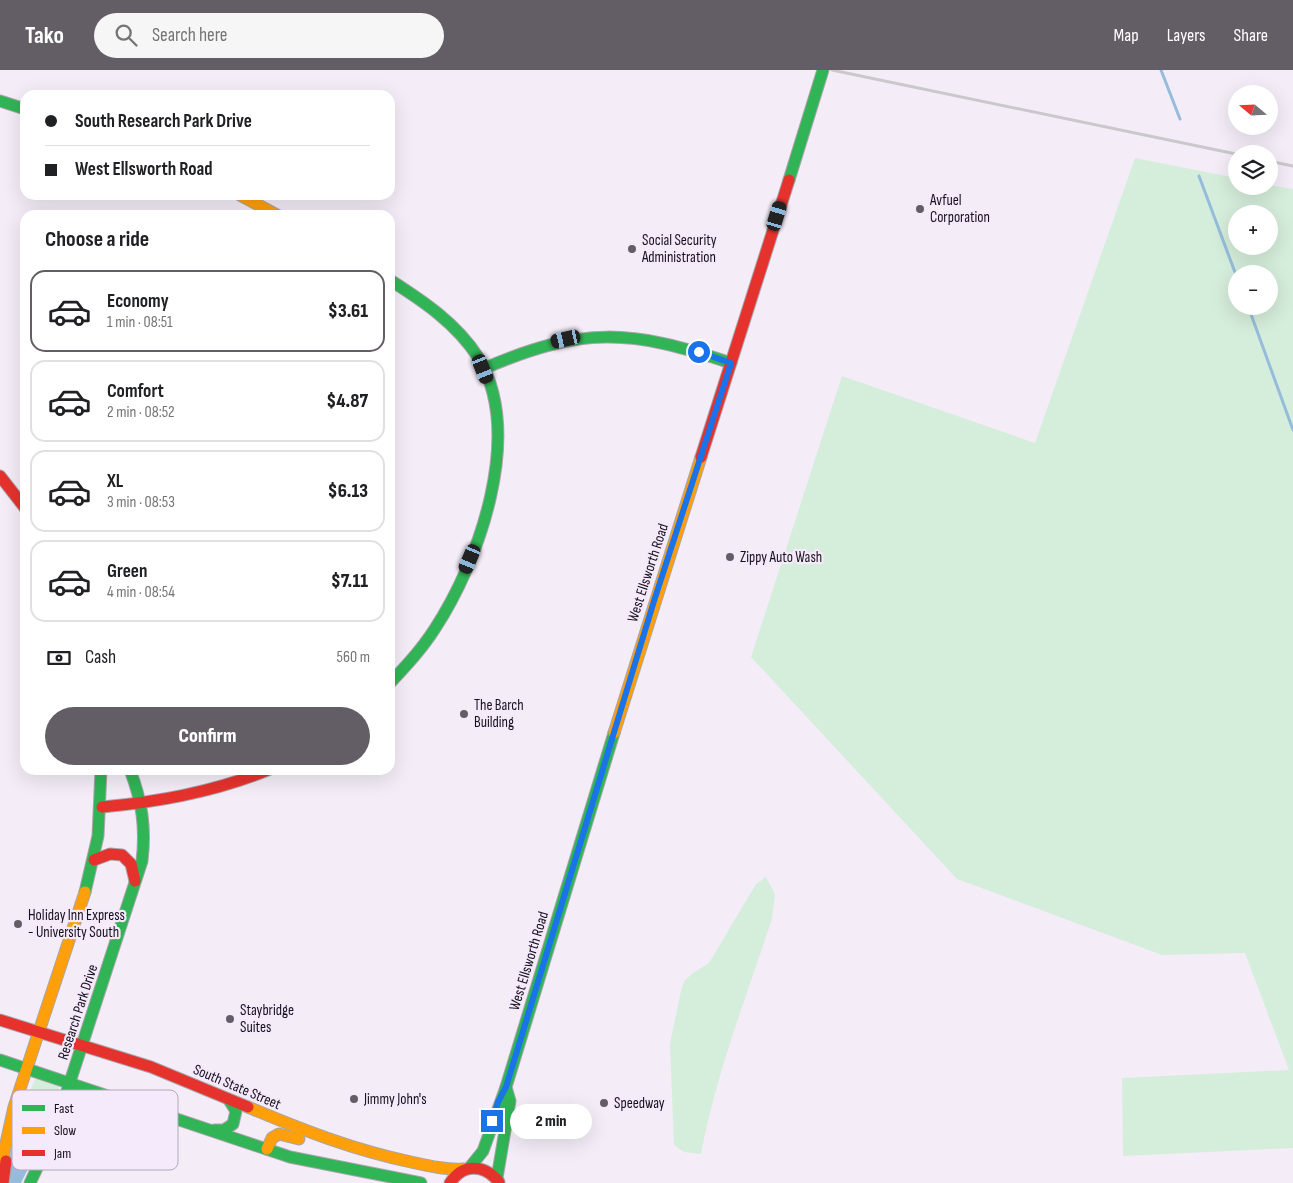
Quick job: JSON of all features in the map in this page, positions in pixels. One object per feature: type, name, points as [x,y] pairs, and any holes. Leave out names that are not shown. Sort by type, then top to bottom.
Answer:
[{"type":"main road","name":"West Ellsworth Road","points":[[450,1183],[458,1173],[467,1168],[486,1142],[498,1102],[506,1087],[654,601],[823,70]]},
{"type":"main road","points":[[0,101],[20,107]]},
{"type":"main road","points":[[249,200],[268,210]]},
{"type":"main road","points":[[395,283],[438,311],[454,325],[483,369],[494,396],[497,426],[496,452],[487,507],[477,543],[448,606],[424,644],[395,677]]},
{"type":"main road","points":[[483,369],[537,346],[581,336],[608,335],[669,343],[731,363]]},
{"type":"main road","points":[[0,476],[20,502]]},
{"type":"main road","name":"Research Park Drive","points":[[21,1090],[94,860],[102,807],[101,775]]},
{"type":"main road","name":"Research Park Drive","points":[[67,1090],[136,883],[145,841],[143,804],[132,775]]},
{"type":"main road","points":[[102,807],[143,804],[220,787],[254,775]]},
{"type":"main road","points":[[94,860],[105,853],[121,854],[130,859],[134,867],[136,883]]},
{"type":"main road","name":"South State Street","points":[[0,1020],[151,1067],[340,1144],[449,1170],[467,1168],[486,1169],[498,1181]]},
{"type":"main road","points":[[0,1060],[91,1090]]},
{"type":"main road","name":"West Ellsworth Road","points":[[498,1181],[510,1102],[506,1087]]},
{"type":"main road","points":[[208,1129],[221,1131],[233,1124],[236,1111],[229,1100]]},
{"type":"main road","name":"Research Park Drive","points":[[4,1143],[12,1118]]},
{"type":"main road","points":[[178,1119],[267,1149],[316,1163],[399,1177],[421,1183]]},
{"type":"main road","points":[[267,1149],[272,1138],[283,1132],[326,1148],[340,1144]]},
{"type":"main road","points":[[0,1170],[4,1143]]},
{"type":"main road","points":[[3,1183],[7,1156],[4,1143]]},
{"type":"main road","points":[[316,1163],[333,1160],[374,1167],[379,1154]]},
{"type":"main road","points":[[346,1169],[386,1183]]},
{"type":"main road","name":"Research Park Drive","points":[[30,1183],[36,1170]]},
{"type":"green space","points":[[1135,158],[1228,176],[1228,195],[1278,195],[1278,186],[1293,189],[1293,1148],[1123,1156],[1122,1078],[1289,1070],[1245,953],[1162,955],[957,879],[751,657],[842,376],[1035,443]]},
{"type":"green space","points":[[766,877],[775,894],[772,919],[723,1065],[701,1154],[684,1152],[674,1145],[670,1044],[681,991],[684,981],[709,963],[756,884]]},
{"type":"green space","points":[[36,1077],[58,1085],[59,1088],[58,1090],[30,1090]]},
{"type":"water","points":[[12,1144],[12,1170],[28,1170],[21,1183],[7,1183]]},
{"type":"waterway","points":[[1161,70],[1180,119]]},
{"type":"waterway","points":[[1199,176],[1232,265]]},
{"type":"waterway","points":[[1251,315],[1293,430]]},
{"type":"railway","points":[[832,70],[1228,152]]},
{"type":"railway","points":[[1278,163],[1293,166]]},
{"type":"traffic: fast","points":[[789,180],[823,70]]},
{"type":"traffic: fast","points":[[0,101],[20,107]]},
{"type":"traffic: fast","points":[[395,283],[415,296],[449,323],[478,357],[491,388],[497,423],[497,459],[490,497],[480,534],[466,569],[451,602],[434,630],[419,651],[395,678]]},
{"type":"traffic: fast","points":[[483,369],[549,345],[578,339],[606,337],[664,344],[731,363]]},
{"type":"traffic: fast","points":[[470,1167],[483,1151],[506,1087],[614,733]]},
{"type":"traffic: fast","points":[[85,892],[98,836],[101,775]]},
{"type":"traffic: fast","points":[[67,1090],[142,861],[142,815],[138,793],[132,775]]},
{"type":"traffic: fast","points":[[0,1060],[90,1090]]},
{"type":"traffic: fast","points":[[497,1178],[510,1101],[506,1087]]},
{"type":"traffic: fast","points":[[214,1130],[224,1130],[233,1124],[236,1111],[229,1100]]},
{"type":"traffic: fast","points":[[178,1120],[290,1157],[421,1183]]},
{"type":"traffic: fast","points":[[30,1183],[36,1170]]},
{"type":"traffic: slow","points":[[249,200],[268,210]]},
{"type":"traffic: slow","points":[[614,733],[701,457]]},
{"type":"traffic: slow","points":[[20,1090],[85,892]]},
{"type":"traffic: slow","points":[[248,1107],[308,1131],[369,1152],[431,1166],[464,1169]]},
{"type":"traffic: slow","points":[[0,1170],[12,1116]]},
{"type":"traffic: slow","points":[[267,1149],[272,1138],[279,1134],[299,1139]]},
{"type":"traffic: jam","points":[[701,457],[789,180]]},
{"type":"traffic: jam","points":[[0,476],[20,502]]},
{"type":"traffic: jam","points":[[102,807],[186,795],[256,775]]},
{"type":"traffic: jam","points":[[94,860],[110,854],[122,855],[131,864],[135,881]]},
{"type":"traffic: jam","points":[[0,1020],[151,1067],[248,1107]]},
{"type":"traffic: jam","points":[[3,1183],[6,1161]]},
{"type":"traffic: jam","points":[[450,1183],[461,1172],[474,1168],[487,1172],[499,1182]]},
{"type":"place","name":"Avfuel Corporation","points":[[920,209]]},
{"type":"place","name":"Social Security Administration","points":[[632,249]]},
{"type":"place","name":"Zippy Auto Wash","points":[[730,557]]},
{"type":"place","name":"The Barch Building","points":[[464,714]]},
{"type":"place","name":"Holiday Inn Express - University South","points":[[18,924]]},
{"type":"place","name":"Staybridge Suites","points":[[230,1019]]},
{"type":"place","name":"Jimmy John's","points":[[354,1099]]},
{"type":"place","name":"Speedway","points":[[604,1103]]},
{"type":"route","points":[[492,1121],[498,1102],[506,1087],[654,601],[731,363],[699,352]]}]
